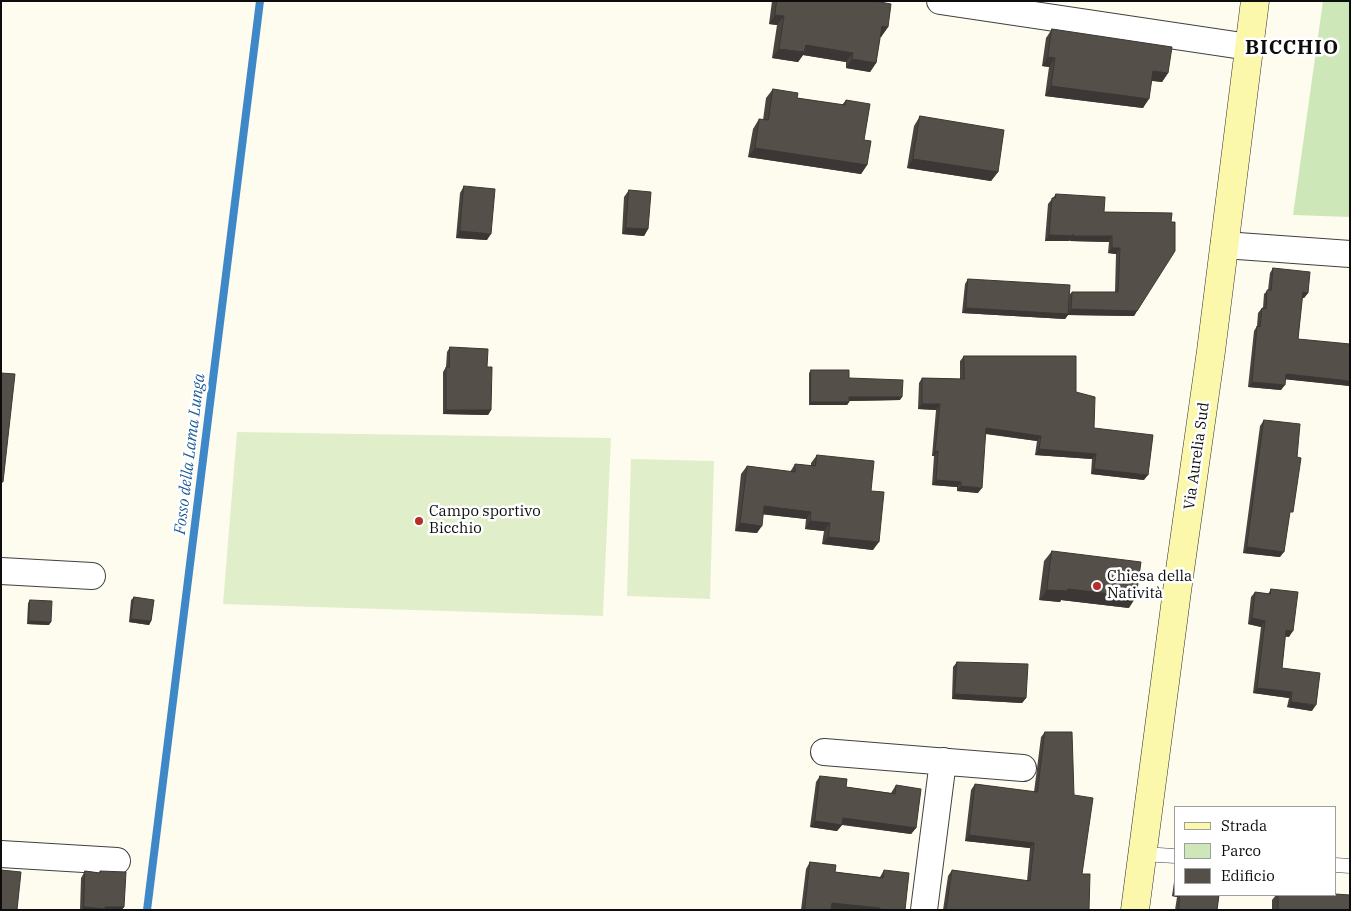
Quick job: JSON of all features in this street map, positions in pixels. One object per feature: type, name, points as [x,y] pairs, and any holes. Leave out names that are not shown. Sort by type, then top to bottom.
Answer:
[{"type":"main road","name":"Via Aurelia Sud","points":[[1135,910],[1211,351],[1255,1]]},
{"type":"street","points":[[940,1],[1249,46]]},
{"type":"street","points":[[1224,245],[1350,254]]},
{"type":"street","points":[[1,571],[92,576]]},
{"type":"street","points":[[824,752],[1023,768]]},
{"type":"street","points":[[924,910],[943,761]]},
{"type":"street","points":[[1,854],[117,861]]},
{"type":"lane","points":[[1142,854],[1174,856]]},
{"type":"lane","points":[[1336,866],[1350,866]]},
{"type":"green space","points":[[1323,1],[1350,1],[1350,217],[1293,215]]},
{"type":"green space","name":"Campo sportivo Bicchio","points":[[237,432],[611,438],[603,616],[223,604]]},
{"type":"green space","points":[[631,459],[714,461],[710,599],[627,596]]},
{"type":"building","points":[[777,1],[875,1],[891,4],[888,27],[882,26],[876,63],[852,59],[853,53],[806,45],[804,52],[779,49],[784,16],[775,15]]},
{"type":"building","points":[[1052,29],[1172,47],[1168,73],[1153,71],[1149,99],[1051,86],[1055,58],[1048,57]]},
{"type":"building","points":[[773,89],[798,93],[797,98],[845,105],[846,100],[870,104],[864,140],[871,141],[867,165],[755,148],[759,119],[768,120]]},
{"type":"building","points":[[920,116],[1004,130],[998,172],[913,159]]},
{"type":"building","points":[[464,186],[495,189],[491,234],[460,231]]},
{"type":"building","points":[[629,190],[651,192],[648,229],[626,228]]},
{"type":"building","points":[[1056,194],[1105,197],[1104,212],[1172,213],[1171,222],[1175,222],[1175,251],[1137,311],[1071,309],[1072,292],[1118,292],[1120,248],[1112,248],[1112,236],[1049,235],[1052,198],[1055,198]]},
{"type":"building","points":[[1273,268],[1310,272],[1308,293],[1303,292],[1298,339],[1350,344],[1350,381],[1286,374],[1285,385],[1252,382],[1257,326],[1260,327],[1262,308],[1266,309],[1267,290],[1271,290]]},
{"type":"building","points":[[968,279],[1070,285],[1068,314],[966,308]]},
{"type":"building","points":[[450,347],[488,349],[487,367],[492,367],[491,410],[446,410],[446,367],[449,367]]},
{"type":"building","points":[[964,356],[1076,356],[1076,392],[1095,397],[1094,428],[1153,435],[1148,475],[1094,469],[1096,454],[1039,449],[1041,436],[986,428],[982,488],[961,486],[961,482],[936,480],[938,451],[935,451],[940,404],[922,404],[922,378],[964,379]]},
{"type":"building","points":[[811,370],[849,370],[849,378],[903,380],[902,397],[849,397],[849,402],[811,402]]},
{"type":"building","points":[[1,373],[15,374],[3,482],[1,482]]},
{"type":"building","points":[[1264,420],[1300,424],[1297,457],[1301,458],[1293,512],[1290,512],[1284,552],[1247,547]]},
{"type":"building","points":[[817,455],[874,461],[871,491],[884,492],[879,542],[828,537],[830,523],[810,521],[811,512],[764,506],[762,526],[740,523],[747,466],[795,472],[795,464],[815,466]]},
{"type":"building","points":[[1052,551],[1141,562],[1136,597],[1068,589],[1067,591],[1047,590]]},
{"type":"building","points":[[1271,589],[1298,592],[1293,631],[1286,630],[1282,668],[1320,673],[1316,705],[1291,702],[1292,692],[1257,688],[1265,621],[1252,618],[1255,592],[1270,594]]},
{"type":"building","points":[[134,597],[154,600],[151,621],[131,619]]},
{"type":"building","points":[[30,600],[52,601],[51,622],[29,621]]},
{"type":"building","points":[[957,662],[1028,664],[1026,698],[955,694]]},
{"type":"building","points":[[1045,732],[1072,732],[1074,795],[1093,798],[1082,874],[1090,874],[1089,910],[946,910],[952,870],[1030,881],[1034,843],[969,835],[975,784],[1037,792]]},
{"type":"building","points":[[820,776],[847,779],[846,787],[895,794],[896,785],[921,789],[916,828],[843,818],[842,825],[815,821]]},
{"type":"building","points":[[810,862],[836,865],[835,872],[883,878],[884,870],[909,873],[905,910],[880,910],[880,908],[832,903],[831,910],[805,910]]},
{"type":"building","points":[[1,870],[21,872],[17,910],[1,910]]},
{"type":"building","points":[[85,871],[100,873],[100,871],[126,872],[124,907],[105,907],[105,909],[84,907]]},
{"type":"building","points":[[1350,895],[1350,910],[1278,910],[1278,896]]},
{"type":"building","points":[[1180,896],[1219,896],[1217,910],[1179,910]]},
{"type":"waterway","name":"Fosso della Lama Lunga","points":[[147,910],[260,1]]},
{"type":"place","name":"Campo sportivo Bicchio","points":[[419,521]]},
{"type":"place","name":"Chiesa della Natività","points":[[1097,586]]},
{"type":"district","name":"BICCHIO","points":[[1292,48]]}]
